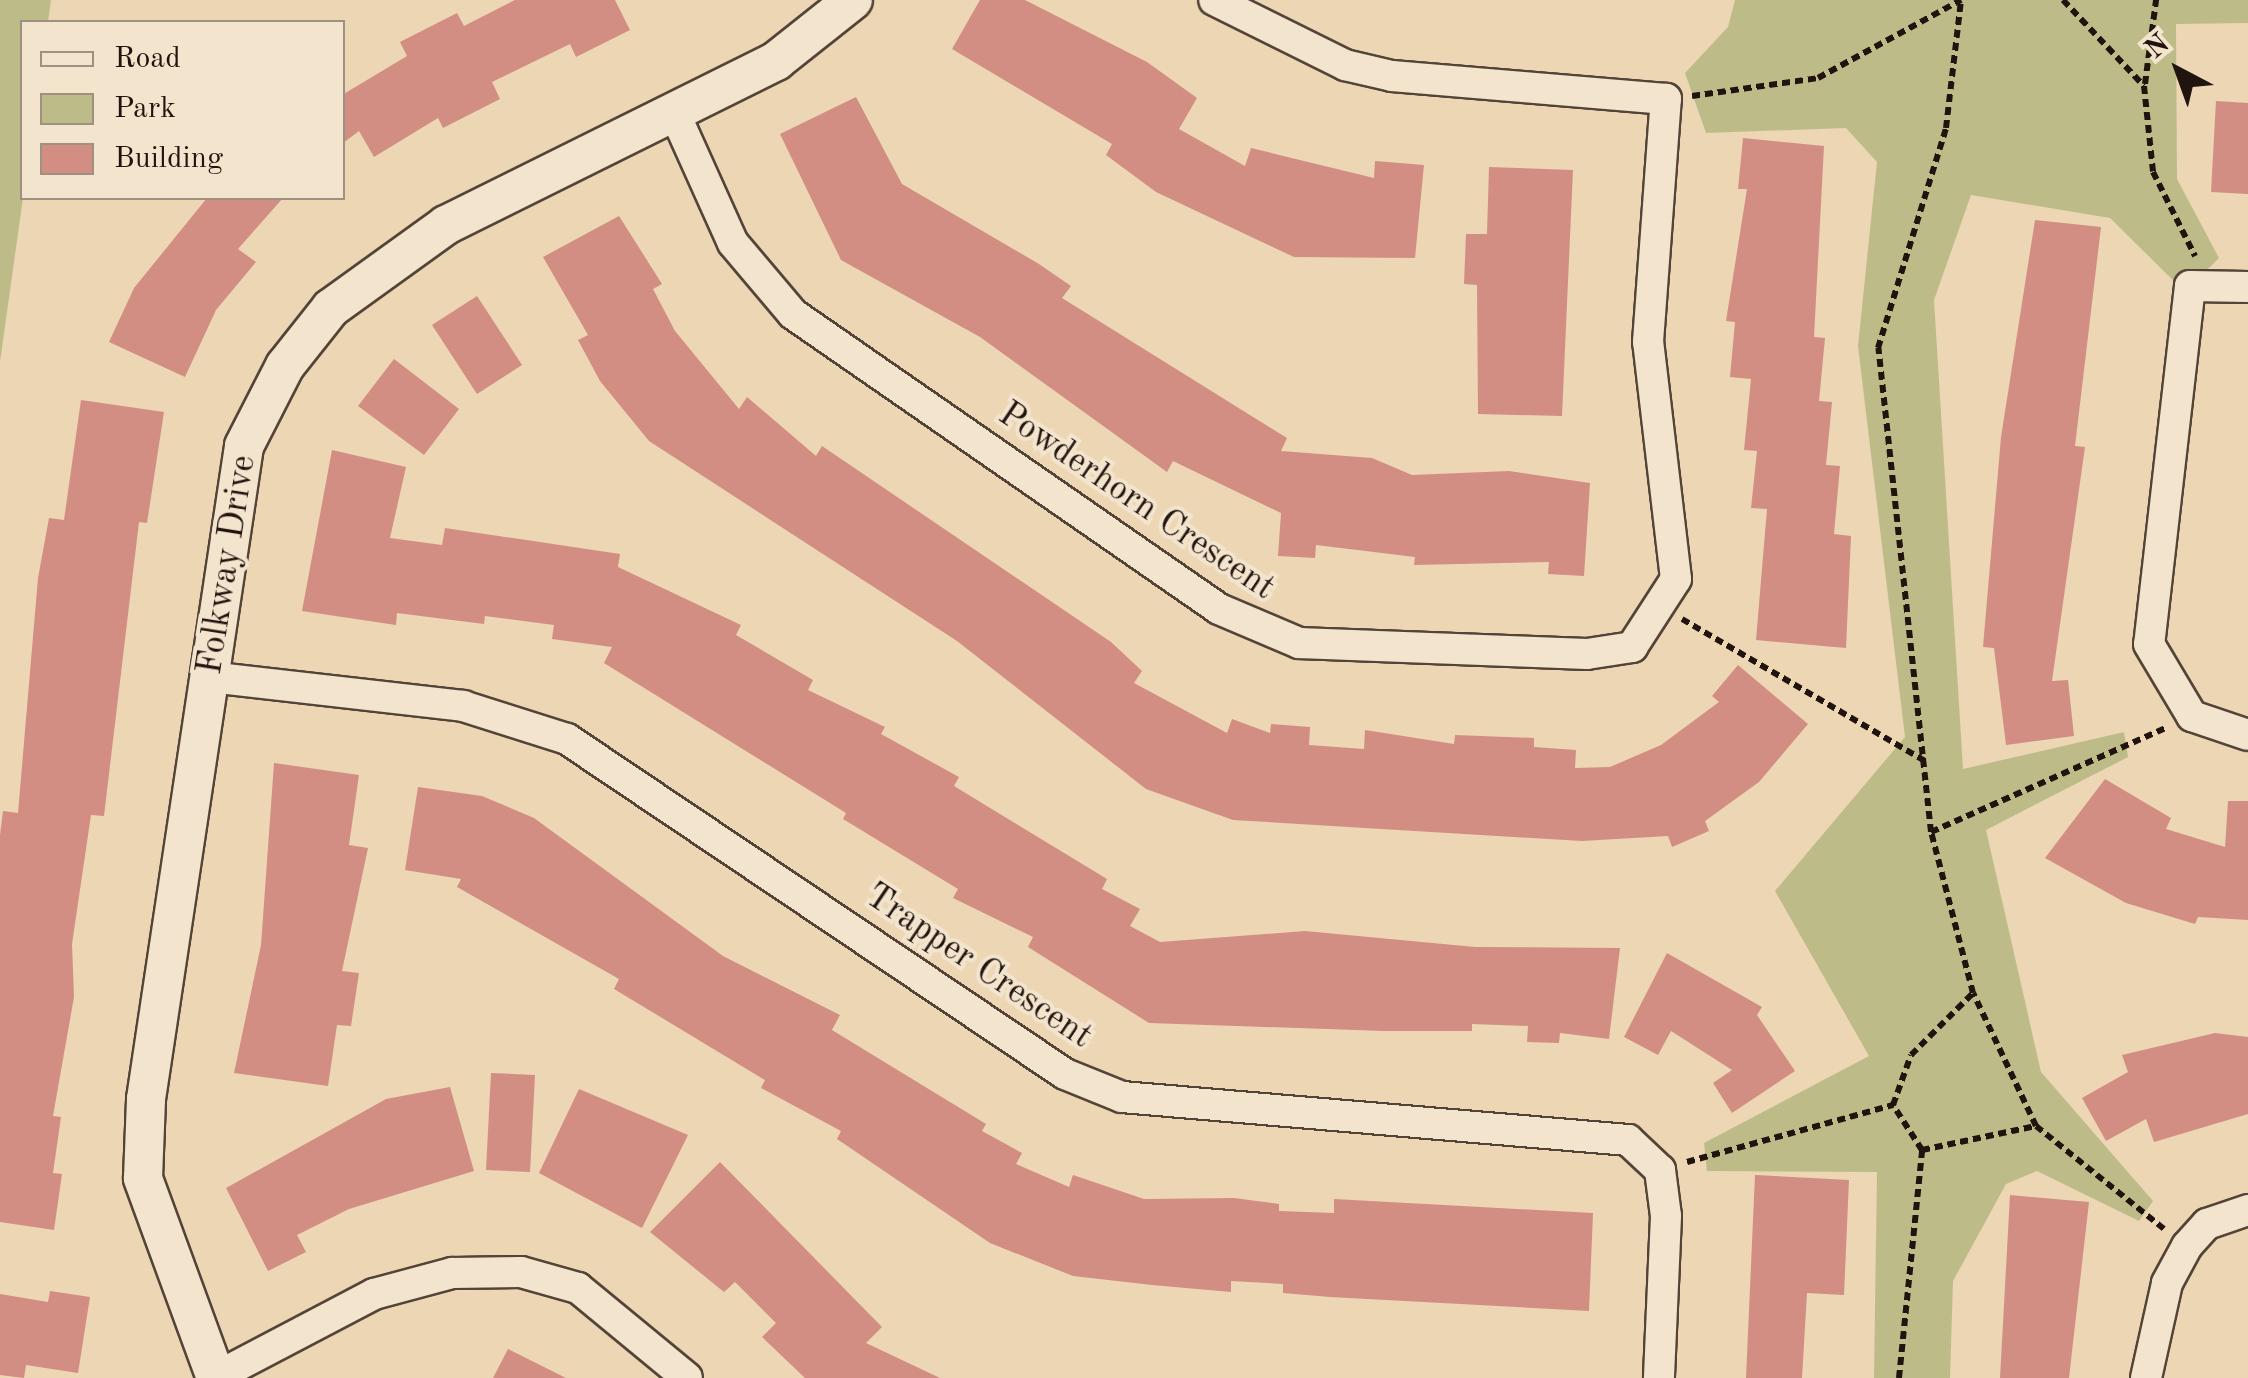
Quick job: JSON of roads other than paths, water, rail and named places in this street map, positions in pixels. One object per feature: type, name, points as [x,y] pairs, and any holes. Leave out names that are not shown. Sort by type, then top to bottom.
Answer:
[{"type":"street","name":"Folkway Drive","points":[[215,1378],[143,1178],[146,1099],[244,446],[285,366],[331,308],[446,226],[776,61],[853,0]]},
{"type":"street","name":"Powderhorn Crescent","points":[[676,114],[734,243],[793,314],[1265,634],[1298,643],[1587,654],[1632,648],[1663,609],[1676,579],[1676,541],[1648,342],[1666,99],[1392,76],[1345,65],[1214,0]]},
{"type":"street","points":[[2248,286],[2190,286],[2149,644],[2192,716],[2248,734]]},
{"type":"street","name":"Trapper Crescent","points":[[210,677],[463,706],[567,739],[1065,1074],[1122,1097],[1628,1140],[1660,1170],[1659,1378]]},
{"type":"street","points":[[2146,1378],[2167,1283],[2188,1246],[2206,1224],[2248,1210]]},
{"type":"street","points":[[215,1378],[374,1294],[452,1273],[521,1272],[578,1288],[686,1378]]}]
